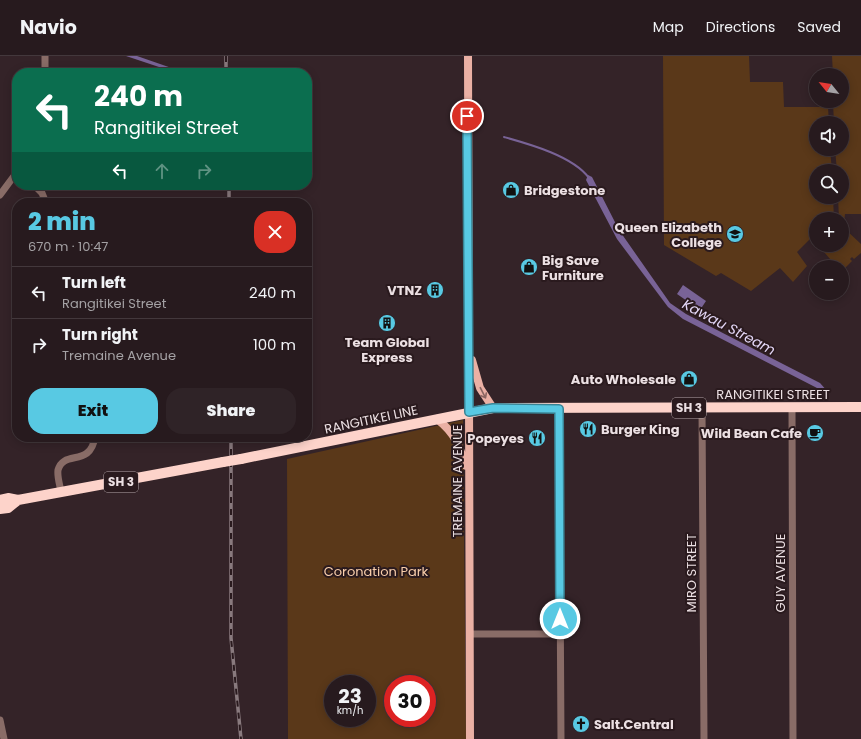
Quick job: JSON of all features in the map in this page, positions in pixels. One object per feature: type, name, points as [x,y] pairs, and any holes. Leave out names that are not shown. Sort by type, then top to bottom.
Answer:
[{"type":"highway","name":"RANGITIKEI STREET","points":[[469,412],[493,408],[861,407]]},
{"type":"highway","name":"RANGITIKEI LINE","points":[[0,500],[8,498],[18,500],[84,489],[241,459],[469,412]]},
{"type":"highway","name":"RANGITIKEI LINE","points":[[0,509],[8,508],[18,500]]},
{"type":"main road","name":"TREMAINE AVENUE","points":[[468,56],[468,473],[470,739]]},
{"type":"main road","points":[[469,350],[480,388],[493,408]]},
{"type":"main road","points":[[437,419],[449,428],[454,435],[468,473]]},
{"type":"street","points":[[45,56],[45,68]]},
{"type":"street","points":[[0,195],[12,179]]},
{"type":"street","name":"GUY AVENUE","points":[[792,407],[793,739]]},
{"type":"street","name":"MIRO STREET","points":[[702,408],[704,739]]},
{"type":"street","points":[[559,409],[561,739]]},
{"type":"street","points":[[61,492],[58,475],[59,468],[66,461],[88,453],[92,449],[94,442]]},
{"type":"street","points":[[470,634],[560,634]]},
{"type":"street","points":[[0,720],[2,736]]},
{"type":"green space","points":[[663,56],[749,56],[750,82],[783,82],[784,107],[828,108],[829,116],[809,116],[809,156],[831,156],[831,164],[809,164],[809,204],[833,204],[834,212],[809,212],[809,240],[797,252],[807,266],[793,282],[780,268],[751,291],[721,273],[716,276],[664,245]]},
{"type":"green space","points":[[832,56],[861,56],[861,214],[839,212],[838,204],[849,204],[849,164],[836,164],[836,156],[849,156],[849,116],[834,116],[833,108],[849,108],[849,68],[833,68]]},
{"type":"green space","points":[[849,233],[861,244],[861,253],[854,259],[852,257],[850,259],[852,261],[849,264],[849,260],[831,260],[824,252],[849,252]]},
{"type":"green space","name":"Coronation Park","points":[[463,420],[466,739],[288,739],[287,459]]},
{"type":"shaded area","points":[[126,56],[137,56],[172,68],[162,68]]},
{"type":"shaded area","points":[[588,175],[592,177],[619,230],[670,303],[686,314],[820,383],[828,392],[821,393],[817,388],[683,319],[668,307],[617,239],[586,180]]},
{"type":"shaded area","points":[[683,285],[706,301],[700,310],[677,294]]},
{"type":"waterway","name":"Kawau Stream","points":[[504,137],[538,147],[562,157],[582,170],[589,178]]},
{"type":"railway","points":[[226,56],[226,68]]},
{"type":"railway","points":[[229,190],[229,198]]},
{"type":"railway","points":[[231,442],[231,638],[241,739]]},
{"type":"place","name":"Bridgestone","points":[[511,190]]},
{"type":"place","name":"Queen Elizabeth College","points":[[735,234]]},
{"type":"place","name":"Big Save Furniture","points":[[529,267]]},
{"type":"place","name":"VTNZ","points":[[435,290]]},
{"type":"place","name":"Team Global Express","points":[[387,323]]},
{"type":"place","name":"Auto Wholesale","points":[[689,379]]},
{"type":"place","name":"Burger King","points":[[588,429]]},
{"type":"place","name":"Wild Bean Cafe","points":[[815,433]]},
{"type":"place","name":"Popeyes","points":[[537,438]]},
{"type":"place","name":"Salt.Central","points":[[581,724]]},
{"type":"route","points":[[467,116],[469,412],[493,408],[559,409],[560,619]]}]
